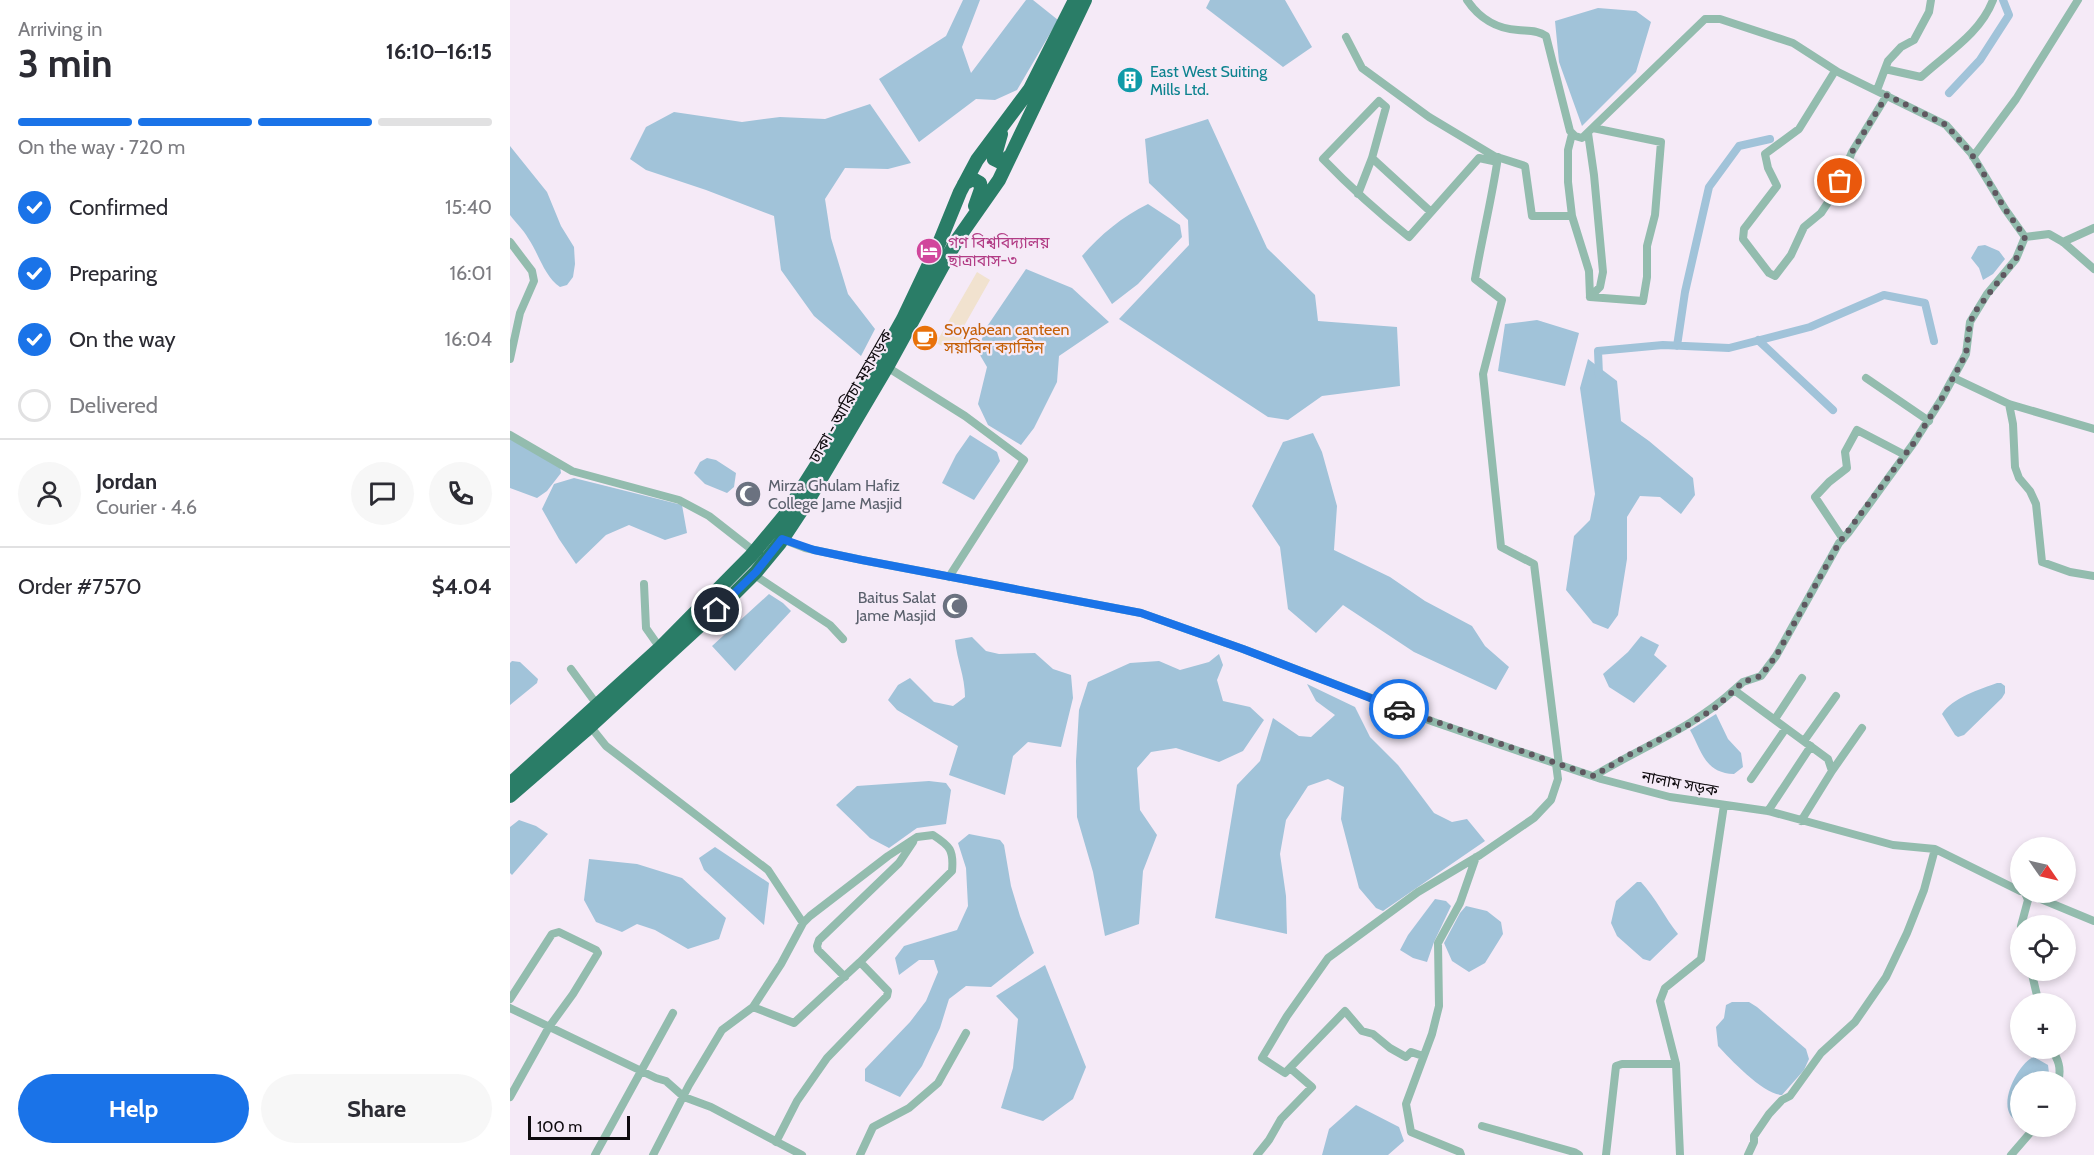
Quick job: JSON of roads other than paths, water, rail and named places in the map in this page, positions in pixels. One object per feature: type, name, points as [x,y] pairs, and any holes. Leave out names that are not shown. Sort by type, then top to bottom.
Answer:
[{"type":"highway","points":[[510,784],[660,648],[755,552],[784,515],[856,403],[903,319],[977,160],[1036,79],[1075,0]]},
{"type":"highway","name":"ঢাকা - আরিচা মহাসড়ক","points":[[510,796],[590,726],[753,574],[782,539],[809,499],[887,367],[968,223],[991,193],[1085,0]]},
{"type":"highway","points":[[1005,121],[994,159],[1002,163],[1012,153]]},
{"type":"highway","points":[[964,184],[973,179],[980,183],[981,189],[968,223]]},
{"type":"street","points":[[1467,0],[1480,14],[1500,27],[1538,32],[1546,36],[1572,134],[1568,150],[1568,182],[1572,216],[1589,272],[1590,297]]},
{"type":"street","points":[[1877,90],[1888,62],[1901,47],[1914,40],[1929,12],[1930,0]]},
{"type":"street","points":[[1885,69],[1921,77],[1966,40],[1987,15],[1993,0]]},
{"type":"street","points":[[1973,157],[2016,99],[2078,0]]},
{"type":"street","points":[[1572,134],[1582,138],[1591,131],[1700,22],[1708,18],[1793,43],[1835,71],[1946,125],[1973,157],[2025,237]]},
{"type":"street","points":[[1346,37],[1362,68],[1429,117],[1496,157],[1526,165],[1532,216],[1572,216]]},
{"type":"street","points":[[1835,71],[1799,129],[1765,154],[1768,168],[1777,186],[1743,229],[1743,240],[1769,273],[1775,276],[1791,255],[1804,227],[1821,213],[1840,181],[1852,152],[1887,95]]},
{"type":"street","points":[[1358,194],[1372,158],[1386,107],[1379,101],[1323,159],[1358,194],[1409,237],[1479,158],[1493,160],[1496,157]]},
{"type":"street","points":[[1590,297],[1600,287],[1603,272],[1591,131]]},
{"type":"street","points":[[1590,297],[1643,301],[1647,277],[1647,246],[1655,214],[1661,142],[1591,131]]},
{"type":"street","points":[[1423,1056],[1411,1052],[1406,1057],[1389,1048],[1373,1034],[1362,1031],[1345,1011],[1285,1073],[1262,1058],[1287,1016],[1328,958],[1418,892],[1534,818],[1551,800],[1558,779],[1534,564],[1501,547],[1484,386],[1483,374],[1502,300],[1475,279],[1484,225],[1493,195],[1496,157]]},
{"type":"street","points":[[1372,158],[1431,212]]},
{"type":"street","points":[[2063,242],[2094,228]]},
{"type":"street","points":[[2025,237],[2049,234],[2063,242],[2094,269]]},
{"type":"street","points":[[1594,776],[1623,758],[1690,724],[1716,707],[1743,682],[1761,676],[1776,656],[1843,539],[1929,421],[1966,354],[1970,322],[1987,294],[2016,259],[2025,237]]},
{"type":"street","points":[[510,242],[532,271],[534,281],[520,313],[510,358]]},
{"type":"street","points":[[887,367],[965,416],[1024,460],[949,577]]},
{"type":"street","points":[[1866,378],[1929,421]]},
{"type":"street","points":[[1954,378],[2009,404],[2094,429]]},
{"type":"street","points":[[2009,404],[2013,424],[2015,467],[2019,478],[2030,491],[2036,504],[2042,562],[2070,572],[2094,576]]},
{"type":"street","points":[[1843,539],[1815,497],[1847,468],[1845,452],[1857,429],[1905,455]]},
{"type":"street","points":[[510,435],[572,471],[679,500],[709,516],[755,552]]},
{"type":"street","name":"নালাম সড়ক","points":[[782,539],[814,550],[1151,616],[1434,722],[1558,765],[1670,797],[1768,811],[1893,845],[1935,849],[2010,886]]},
{"type":"street","points":[[753,574],[830,625],[843,639]]},
{"type":"street","points":[[644,584],[646,628],[660,648]]},
{"type":"street","points":[[571,669],[598,706]]},
{"type":"street","points":[[1775,719],[1802,678]]},
{"type":"street","points":[[1734,690],[1828,759],[1832,771]]},
{"type":"street","points":[[1768,811],[1836,696]]},
{"type":"street","points":[[590,726],[606,746],[768,870],[803,923]]},
{"type":"street","points":[[1751,779],[1786,728]]},
{"type":"street","points":[[1801,821],[1862,728]]},
{"type":"street","points":[[1680,1155],[1676,1064],[1660,1001],[1665,988],[1701,959],[1724,805]]},
{"type":"street","points":[[653,1155],[707,1052],[722,1030],[753,1007],[781,964],[803,923],[888,856],[917,837],[933,835],[947,844],[953,856],[952,871],[845,977],[794,1023],[753,1007]]},
{"type":"street","points":[[845,977],[818,950],[819,940],[899,862],[917,837]]},
{"type":"street","points":[[1749,1155],[1754,1136],[1768,1114],[1782,1100],[1790,1096],[1821,1053],[1855,1022],[1886,977],[1924,890],[1935,849]]},
{"type":"street","points":[[1461,1155],[1460,1152],[1411,1132],[1406,1104],[1432,1034],[1438,1006],[1438,944],[1460,903],[1476,857]]},
{"type":"street","name":"নালাম সড়ক","points":[[2050,903],[2094,921]]},
{"type":"street","points":[[510,999],[552,934],[559,932],[598,953],[549,1027],[510,1097]]},
{"type":"street","points":[[776,1142],[797,1101],[827,1058],[887,996],[886,988],[860,962]]},
{"type":"street","points":[[510,1008],[666,1081],[684,1096],[711,1107],[802,1155]]},
{"type":"street","points":[[595,1155],[673,1013]]},
{"type":"street","points":[[860,1155],[873,1127],[909,1108],[938,1083],[966,1033]]},
{"type":"street","points":[[1606,1155],[1616,1066],[1676,1064]]},
{"type":"street","points":[[1257,1155],[1281,1119],[1312,1087],[1290,1068]]},
{"type":"street","points":[[1482,1126],[1553,1145],[1579,1155]]},
{"type":"street","points":[[2012,1155],[2027,1137]]},
{"type":"street","points":[[1550,1155],[1553,1145]]},
{"type":"water","points":[[963,0],[980,0],[962,47],[971,73],[1026,0],[1033,0],[1058,20],[1017,90],[995,100],[976,99],[919,142],[879,79],[946,36]]},
{"type":"water","points":[[1210,0],[1285,0],[1312,47],[1283,67],[1206,8]]},
{"type":"water","points":[[1598,8],[1636,11],[1651,22],[1636,72],[1582,126],[1559,62],[1555,21]]},
{"type":"water","points":[[870,104],[911,163],[888,169],[845,168],[825,199],[831,238],[848,294],[875,329],[861,356],[814,316],[781,270],[774,216],[646,170],[630,159],[646,127],[674,112],[742,122],[780,117],[825,119]]},
{"type":"water","points":[[1208,119],[1267,248],[1315,295],[1318,321],[1397,327],[1400,386],[1322,396],[1288,420],[1268,417],[1119,319],[1189,245],[1188,220],[1149,183],[1145,139]]},
{"type":"water","points":[[510,146],[547,192],[561,226],[574,247],[573,277],[567,285],[560,287],[554,282],[532,244],[510,215]]},
{"type":"water","points":[[1148,204],[1180,225],[1182,237],[1138,284],[1112,304],[1082,256],[1112,227]]},
{"type":"water","points":[[1985,245],[1999,251],[2005,259],[1993,274],[1983,280],[1979,268],[1971,258],[1978,246]]},
{"type":"water","points":[[1026,269],[1072,288],[1109,322],[1059,356],[1057,382],[1034,428],[1021,445],[988,425],[978,404],[987,367],[977,350],[988,325]]},
{"type":"water","points":[[1537,320],[1579,333],[1565,386],[1498,371],[1505,324]]},
{"type":"water","points":[[1588,359],[1617,381],[1621,421],[1693,478],[1695,495],[1681,514],[1660,497],[1640,496],[1627,517],[1627,559],[1618,615],[1608,629],[1593,623],[1566,590],[1574,536],[1590,520],[1595,494],[1580,388]]},
{"type":"water","points":[[1313,433],[1322,452],[1337,506],[1334,550],[1390,577],[1425,601],[1472,626],[1485,646],[1509,667],[1496,690],[1414,652],[1343,605],[1316,633],[1288,609],[1280,547],[1252,506],[1283,442]]},
{"type":"water","points":[[970,435],[997,452],[1000,461],[974,500],[942,483],[956,455]]},
{"type":"water","points":[[510,437],[560,466],[561,473],[547,491],[537,498],[510,488]]},
{"type":"water","points":[[707,458],[716,460],[736,473],[734,487],[727,493],[705,484],[694,473],[700,462]]},
{"type":"water","points":[[574,478],[682,505],[687,533],[665,540],[629,525],[606,535],[576,564],[542,509],[554,484]]},
{"type":"water","points":[[769,594],[791,611],[735,671],[712,646]]},
{"type":"water","points":[[1641,636],[1659,645],[1654,655],[1667,666],[1634,703],[1609,687],[1603,674],[1628,652]]},
{"type":"water","points":[[972,637],[986,651],[999,654],[1035,653],[1053,669],[1071,675],[1073,698],[1061,747],[1028,742],[1013,756],[1005,795],[949,775],[958,746],[897,710],[888,700],[898,685],[910,678],[934,702],[953,706],[965,697],[955,640]]},
{"type":"water","points":[[1219,654],[1223,665],[1217,680],[1223,701],[1250,707],[1264,720],[1243,751],[1219,762],[1176,748],[1151,752],[1137,768],[1140,810],[1157,835],[1143,871],[1139,924],[1105,936],[1093,872],[1077,817],[1076,761],[1079,710],[1088,682],[1130,663],[1159,661],[1180,670],[1209,662]]},
{"type":"water","points":[[520,662],[538,679],[537,683],[510,705],[510,663]]},
{"type":"water","points":[[1997,683],[2005,686],[2002,698],[1964,735],[1958,737],[1955,735],[1942,714],[1952,703]]},
{"type":"water","points":[[1307,684],[1355,707],[1370,737],[1398,765],[1434,813],[1452,822],[1467,819],[1485,841],[1383,911],[1376,908],[1359,888],[1341,819],[1344,787],[1328,779],[1308,786],[1286,820],[1280,854],[1286,896],[1287,934],[1215,918],[1237,785],[1260,761],[1273,718],[1299,736],[1311,737],[1335,715],[1316,701]]},
{"type":"water","points":[[1716,714],[1728,739],[1741,753],[1743,767],[1734,774],[1724,773],[1710,765],[1690,730]]},
{"type":"water","points":[[929,781],[946,783],[951,790],[946,824],[917,828],[889,848],[870,838],[836,805],[857,786]]},
{"type":"water","points":[[519,820],[536,826],[548,834],[512,875],[510,873],[510,827]]},
{"type":"water","points":[[969,834],[1000,840],[1004,845],[1011,886],[1034,953],[991,987],[966,986],[949,999],[940,1028],[922,1066],[900,1097],[865,1081],[865,1069],[910,1022],[926,1001],[938,972],[934,960],[919,960],[899,975],[895,958],[904,946],[957,930],[968,906],[966,868],[958,843]]},
{"type":"water","points":[[715,847],[769,883],[764,925],[704,870],[699,858]]},
{"type":"water","points":[[589,859],[637,864],[682,878],[726,918],[719,939],[688,949],[655,930],[637,924],[622,932],[596,922],[584,900]]},
{"type":"water","points":[[1637,882],[1641,882],[1646,888],[1678,934],[1650,961],[1643,959],[1617,936],[1611,923],[1616,901]]},
{"type":"water","points":[[1435,899],[1446,901],[1451,906],[1427,962],[1413,958],[1400,950],[1408,935]]},
{"type":"water","points":[[1466,906],[1487,911],[1501,922],[1503,934],[1485,963],[1469,972],[1452,961],[1444,943]]},
{"type":"water","points":[[1045,965],[1086,1067],[1073,1099],[1043,1121],[1001,1108],[1013,1068],[1018,1019],[996,996]]},
{"type":"water","points":[[1732,1002],[1749,1002],[1757,1007],[1806,1049],[1809,1059],[1804,1070],[1782,1095],[1757,1083],[1718,1046],[1716,1027],[1724,1018],[1726,1005]]},
{"type":"water","points":[[2038,1059],[2048,1065],[2049,1071],[2019,1071],[2028,1061]]},
{"type":"water","points":[[2010,1088],[2010,1113],[2008,1109]]},
{"type":"water","points":[[1356,1105],[1399,1127],[1404,1141],[1388,1155],[1322,1155],[1329,1129]]},
{"type":"waterway","points":[[1949,93],[1980,60],[2009,15],[2003,0]]},
{"type":"waterway","points":[[1677,346],[1685,292],[1709,187],[1739,146],[1770,139]]},
{"type":"waterway","points":[[1599,375],[1598,351],[1663,345],[1729,348],[1810,327],[1884,295],[1925,303],[1934,341]]},
{"type":"waterway","points":[[1758,340],[1833,410]]},
{"type":"place","name":"East West Suiting Mills Ltd.","points":[[1130,80]]},
{"type":"place","name":"গণ বিশ্ববিদ্যালয় ছাত্রাবাস-৩","points":[[929,251]]},
{"type":"place","name":"Soyabean canteen সয়াবিন ক্যান্টিন","points":[[925,338]]},
{"type":"place","name":"Mirza Ghulam Hafiz College Jame Masjid","points":[[748,494]]},
{"type":"place","name":"Baitus Salat Jame Masjid","points":[[955,606]]}]
